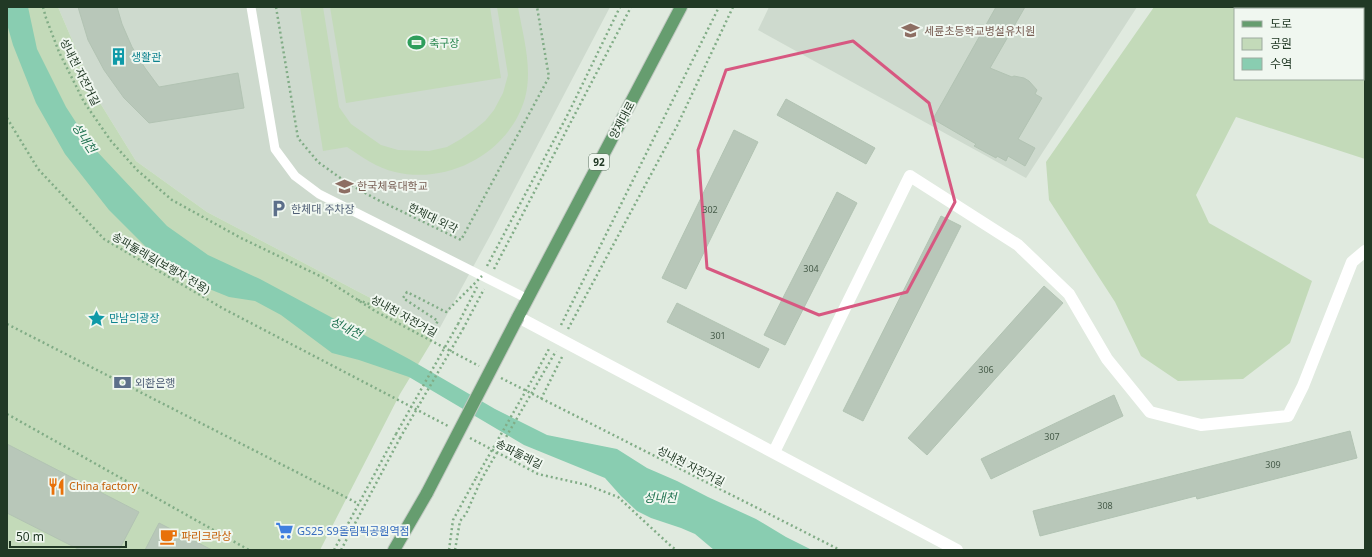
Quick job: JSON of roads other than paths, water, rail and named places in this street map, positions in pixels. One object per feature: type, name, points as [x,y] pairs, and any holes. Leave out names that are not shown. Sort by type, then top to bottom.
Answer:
[{"type":"main road","name":"양재대로","points":[[518,317],[681,7]]},
{"type":"main road","name":"92","points":[[394,550],[428,493],[518,317]]},
{"type":"street","points":[[774,452],[910,176],[1018,245],[1069,294],[1107,359],[1150,412],[1201,426],[1288,416],[1302,386],[1352,262],[1365,251]]},
{"type":"street","points":[[518,317],[957,550]]},
{"type":"lane","points":[[251,7],[275,149],[295,176],[319,194],[528,299]]},
{"type":"water","name":"성내천","points":[[7,7],[28,7],[37,49],[66,107],[90,144],[167,226],[208,255],[260,279],[409,359],[495,409],[547,435],[617,449],[647,468],[756,519],[786,537],[812,550],[714,550],[695,534],[651,518],[637,511],[605,478],[524,445],[409,377],[359,360],[332,353],[281,315],[255,301],[229,297],[192,282],[148,249],[109,210],[65,154],[36,103],[13,45],[7,24]]},
{"type":"place","name":"세륜초등학교병설유치원","points":[[911,31]]},
{"type":"place","name":"축구장","points":[[416,43]]},
{"type":"place","name":"생활관","points":[[118,57]]},
{"type":"place","name":"한국체육대학교","points":[[344,186]]},
{"type":"place","name":"한체대 주차장","points":[[278,209]]},
{"type":"place","name":"만남의광장","points":[[96,318]]},
{"type":"place","name":"외환은행","points":[[122,383]]},
{"type":"place","name":"China factory","points":[[56,486]]},
{"type":"place","name":"GS25 S9올림픽공원역점","points":[[284,531]]},
{"type":"place","name":"파리크라상","points":[[168,536]]}]
